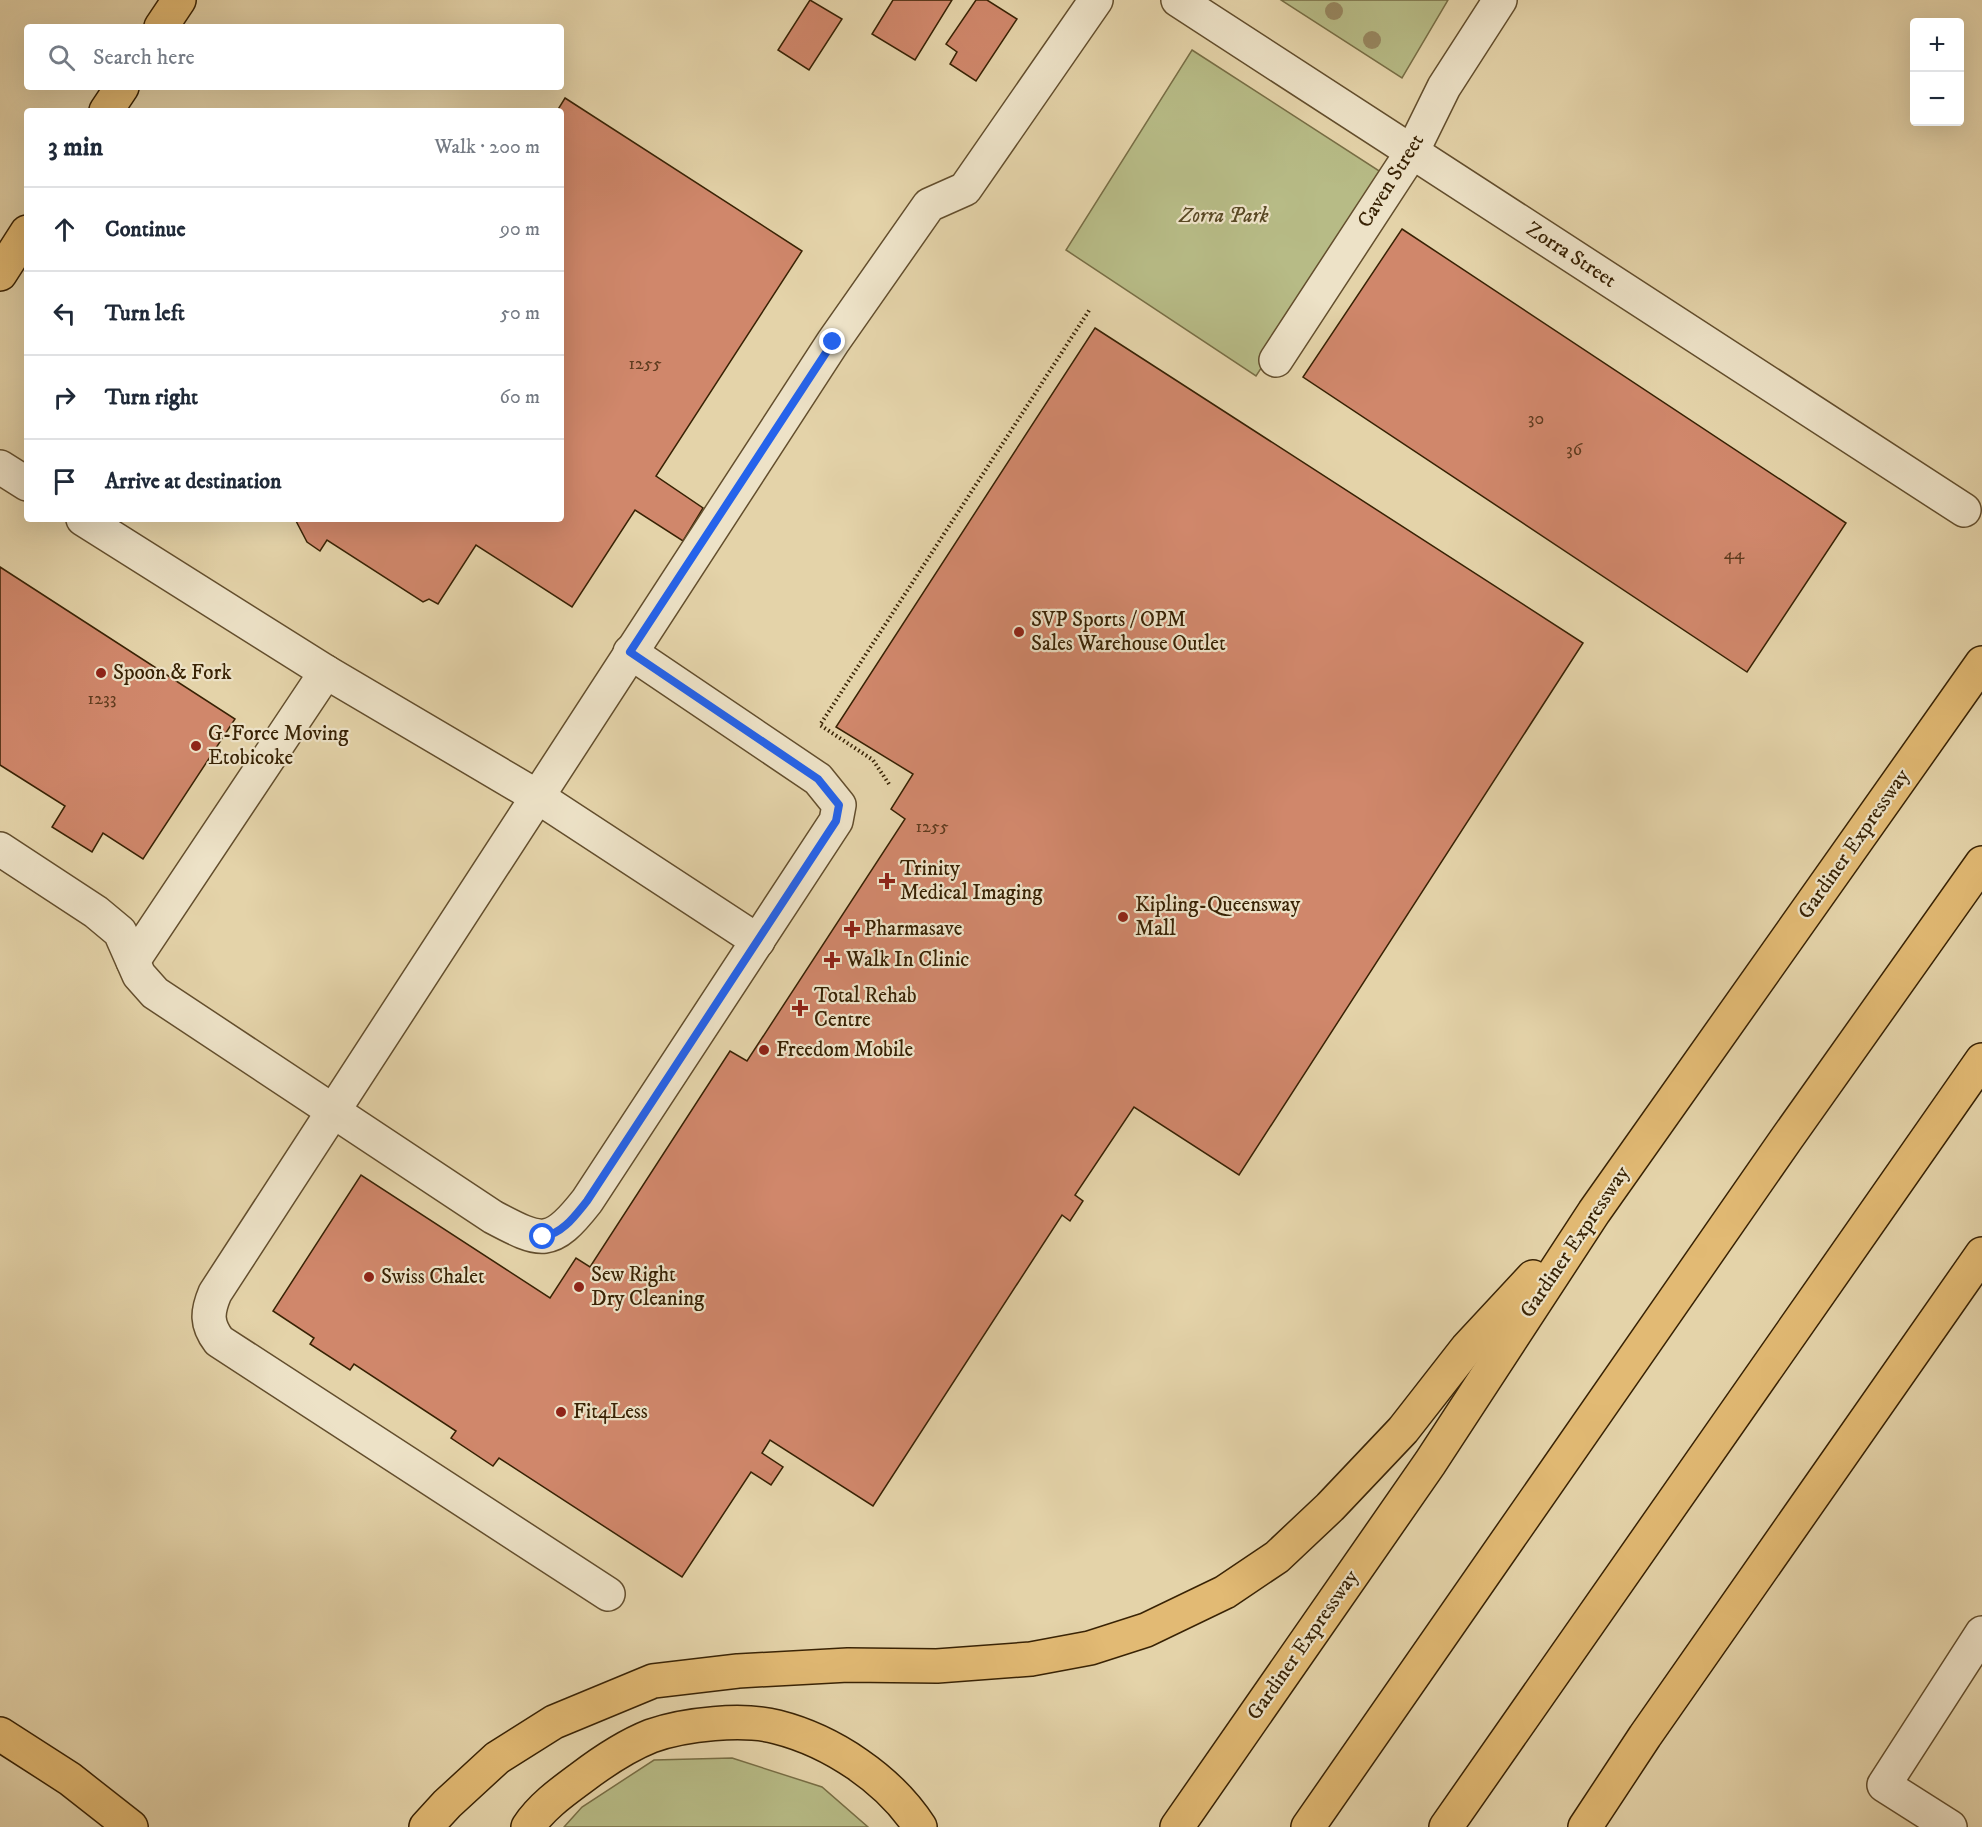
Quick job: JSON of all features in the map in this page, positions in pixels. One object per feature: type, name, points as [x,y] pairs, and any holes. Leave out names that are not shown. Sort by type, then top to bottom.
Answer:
[{"type":"main road","points":[[163,24],[179,0]]},
{"type":"main road","points":[[108,108],[120,90]]},
{"type":"main road","points":[[0,274],[24,237]]},
{"type":"main road","name":"Gardiner Expressway","points":[[1176,1827],[1430,1462],[1594,1212],[1982,663]]},
{"type":"main road","points":[[1308,1827],[1787,1138],[1982,863]]},
{"type":"main road","points":[[1446,1827],[1982,1060]]},
{"type":"main road","points":[[426,1827],[496,1758],[554,1722],[653,1681],[738,1671],[848,1665],[937,1666],[1031,1659],[1090,1648],[1146,1630],[1225,1592],[1277,1557],[1330,1507],[1403,1430],[1467,1348],[1594,1212]]},
{"type":"main road","points":[[1585,1827],[1645,1736],[1982,1254]]},
{"type":"main road","points":[[528,1827],[562,1793],[606,1760],[652,1736],[718,1723],[776,1726],[812,1739],[850,1759],[885,1787],[920,1827]]},
{"type":"main road","points":[[0,1734],[70,1779],[131,1827]]},
{"type":"street","points":[[608,1594],[240,1354],[212,1332],[207,1311],[215,1293],[833,342],[929,205],[965,189],[1096,0]]},
{"type":"street","name":"Zorra Street","points":[[1178,0],[1964,510]]},
{"type":"street","name":"Caven Street","points":[[1276,360],[1412,152],[1444,87],[1500,0]]},
{"type":"street","points":[[0,466],[24,482]]},
{"type":"street","points":[[88,522],[326,672],[538,797],[758,940]]},
{"type":"street","points":[[0,849],[96,912],[120,932],[139,975],[155,993],[493,1217],[534,1236],[554,1235],[572,1221],[587,1201],[836,821],[839,805],[818,779],[630,652]]},
{"type":"street","points":[[133,961],[326,672]]},
{"type":"street","points":[[1950,1827],[1884,1785],[1982,1633]]},
{"type":"path","points":[[889,784],[873,760],[820,725],[1090,309]]},
{"type":"green space","points":[[1281,0],[1448,0],[1402,78]]},
{"type":"green space","name":"Zorra Park","points":[[1192,50],[1387,176],[1256,376],[1066,250]]},
{"type":"green space","points":[[732,1758],[822,1787],[868,1827],[564,1827],[582,1807],[654,1760]]},
{"type":"building","points":[[810,0],[842,19],[809,70],[778,50]]},
{"type":"building","points":[[893,0],[952,0],[915,60],[872,34]]},
{"type":"building","points":[[976,0],[987,0],[1017,19],[976,81],[950,64],[957,52],[946,44]]},
{"type":"building","points":[[565,98],[802,251],[656,476],[703,508],[683,541],[635,510],[572,607],[476,545],[438,604],[429,599],[423,602],[327,540],[320,551],[307,542],[297,522],[564,522],[564,108],[559,108]]},
{"type":"building","points":[[1402,229],[1846,523],[1747,672],[1303,377]]},
{"type":"building","name":"Kipling-Queensway Mall","points":[[1095,328],[1583,643],[1239,1175],[1134,1107],[1075,1195],[1083,1201],[1070,1221],[1062,1215],[873,1506],[770,1440],[762,1453],[783,1467],[771,1485],[751,1472],[682,1577],[499,1458],[493,1466],[451,1438],[456,1431],[354,1364],[350,1370],[310,1344],[314,1338],[273,1311],[361,1175],[550,1298],[576,1258],[590,1267],[730,1051],[747,1061],[905,819],[891,809],[913,774],[836,727]]},
{"type":"building","points":[[0,567],[235,719],[143,859],[103,833],[92,852],[52,827],[65,806],[0,765]]},
{"type":"place","name":"SVP Sports / OPM Sales Warehouse Outlet","points":[[1019,632]]},
{"type":"place","name":"Spoon & Fork","points":[[101,673]]},
{"type":"place","name":"G-Force Moving Etobicoke","points":[[196,746]]},
{"type":"place","name":"Trinity Medical Imaging","points":[[887,881]]},
{"type":"place","name":"Kipling-Queensway Mall","points":[[1123,917]]},
{"type":"place","name":"Pharmasave","points":[[852,929]]},
{"type":"place","name":"Walk In Clinic","points":[[832,960]]},
{"type":"place","name":"Total Rehab Centre","points":[[800,1008]]},
{"type":"place","name":"Freedom Mobile","points":[[764,1050]]},
{"type":"place","name":"Swiss Chalet","points":[[369,1277]]},
{"type":"place","name":"Sew Right Dry Cleaning","points":[[579,1287]]},
{"type":"place","name":"Fit4Less","points":[[561,1412]]},
{"type":"route","points":[[543,1237],[554,1235],[572,1221],[587,1201],[836,821],[839,805],[831,792],[818,779],[630,652],[833,342]]}]
